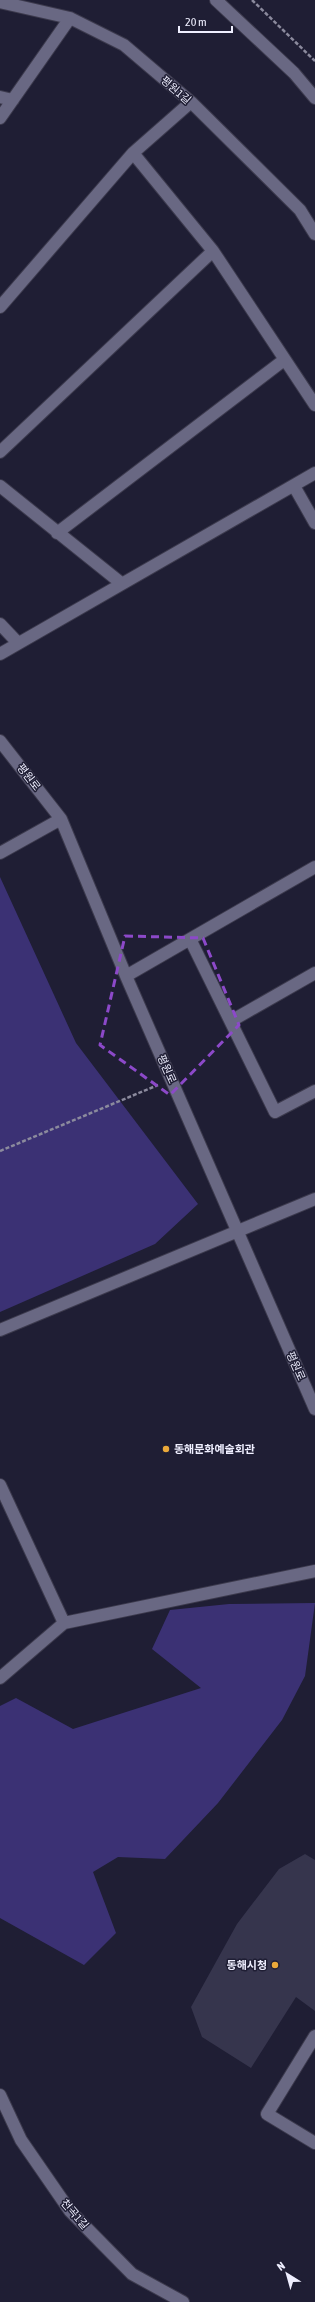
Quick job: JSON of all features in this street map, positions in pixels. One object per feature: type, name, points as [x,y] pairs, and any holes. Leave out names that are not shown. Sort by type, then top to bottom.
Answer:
[{"type":"street","points":[[216,0],[294,74],[315,98]]},
{"type":"street","name":"평원1길","points":[[0,2],[70,18],[124,45],[191,102],[300,210],[315,234]]},
{"type":"street","points":[[0,118],[70,18]]},
{"type":"street","points":[[0,97],[13,100]]},
{"type":"street","points":[[0,307],[133,153],[191,102]]},
{"type":"street","points":[[133,153],[213,251],[315,405]]},
{"type":"street","points":[[0,452],[213,251]]},
{"type":"street","points":[[57,533],[284,360]]},
{"type":"street","points":[[0,654],[121,583],[315,473]]},
{"type":"street","points":[[0,486],[121,583]]},
{"type":"street","points":[[294,486],[315,523]]},
{"type":"street","points":[[0,624],[18,643]]},
{"type":"street","name":"평원로","points":[[0,741],[61,818],[126,976],[315,1409]]},
{"type":"street","points":[[0,853],[61,818]]},
{"type":"street","points":[[126,976],[315,867]]},
{"type":"street","points":[[190,939],[275,1112],[315,1091]]},
{"type":"street","points":[[230,1021],[315,973]]},
{"type":"street","points":[[0,1330],[237,1230],[315,1199]]},
{"type":"street","points":[[0,1485],[64,1623]]},
{"type":"street","points":[[0,1678],[64,1623],[315,1571]]},
{"type":"street","points":[[315,2036],[267,2114],[315,2143]]},
{"type":"street","name":"천곡1길","points":[[0,2095],[21,2140],[70,2211],[132,2274],[183,2302]]},
{"type":"path","points":[[252,0],[315,61]]},
{"type":"path","points":[[0,1151],[172,1080]]},
{"type":"highlighted area","points":[[125,936],[203,938],[239,1025],[170,1095],[100,1045]]},
{"type":"shaded area","points":[[0,877],[76,1043],[198,1204],[155,1244],[0,1312]]},
{"type":"shaded area","points":[[315,1603],[305,1676],[282,1720],[218,1803],[165,1859],[118,1857],[93,1872],[116,1933],[84,1965],[0,1918],[0,1706],[16,1698],[73,1729],[201,1688],[152,1649],[170,1610],[229,1604]]},
{"type":"building","points":[[305,1854],[315,1860],[315,2011],[296,1997],[251,2068],[202,2037],[191,2007],[237,1924],[279,1869]]},
{"type":"place","name":"동해문화예술회관","points":[[166,1449]]},
{"type":"place","name":"동해시청","points":[[275,1965]]}]
